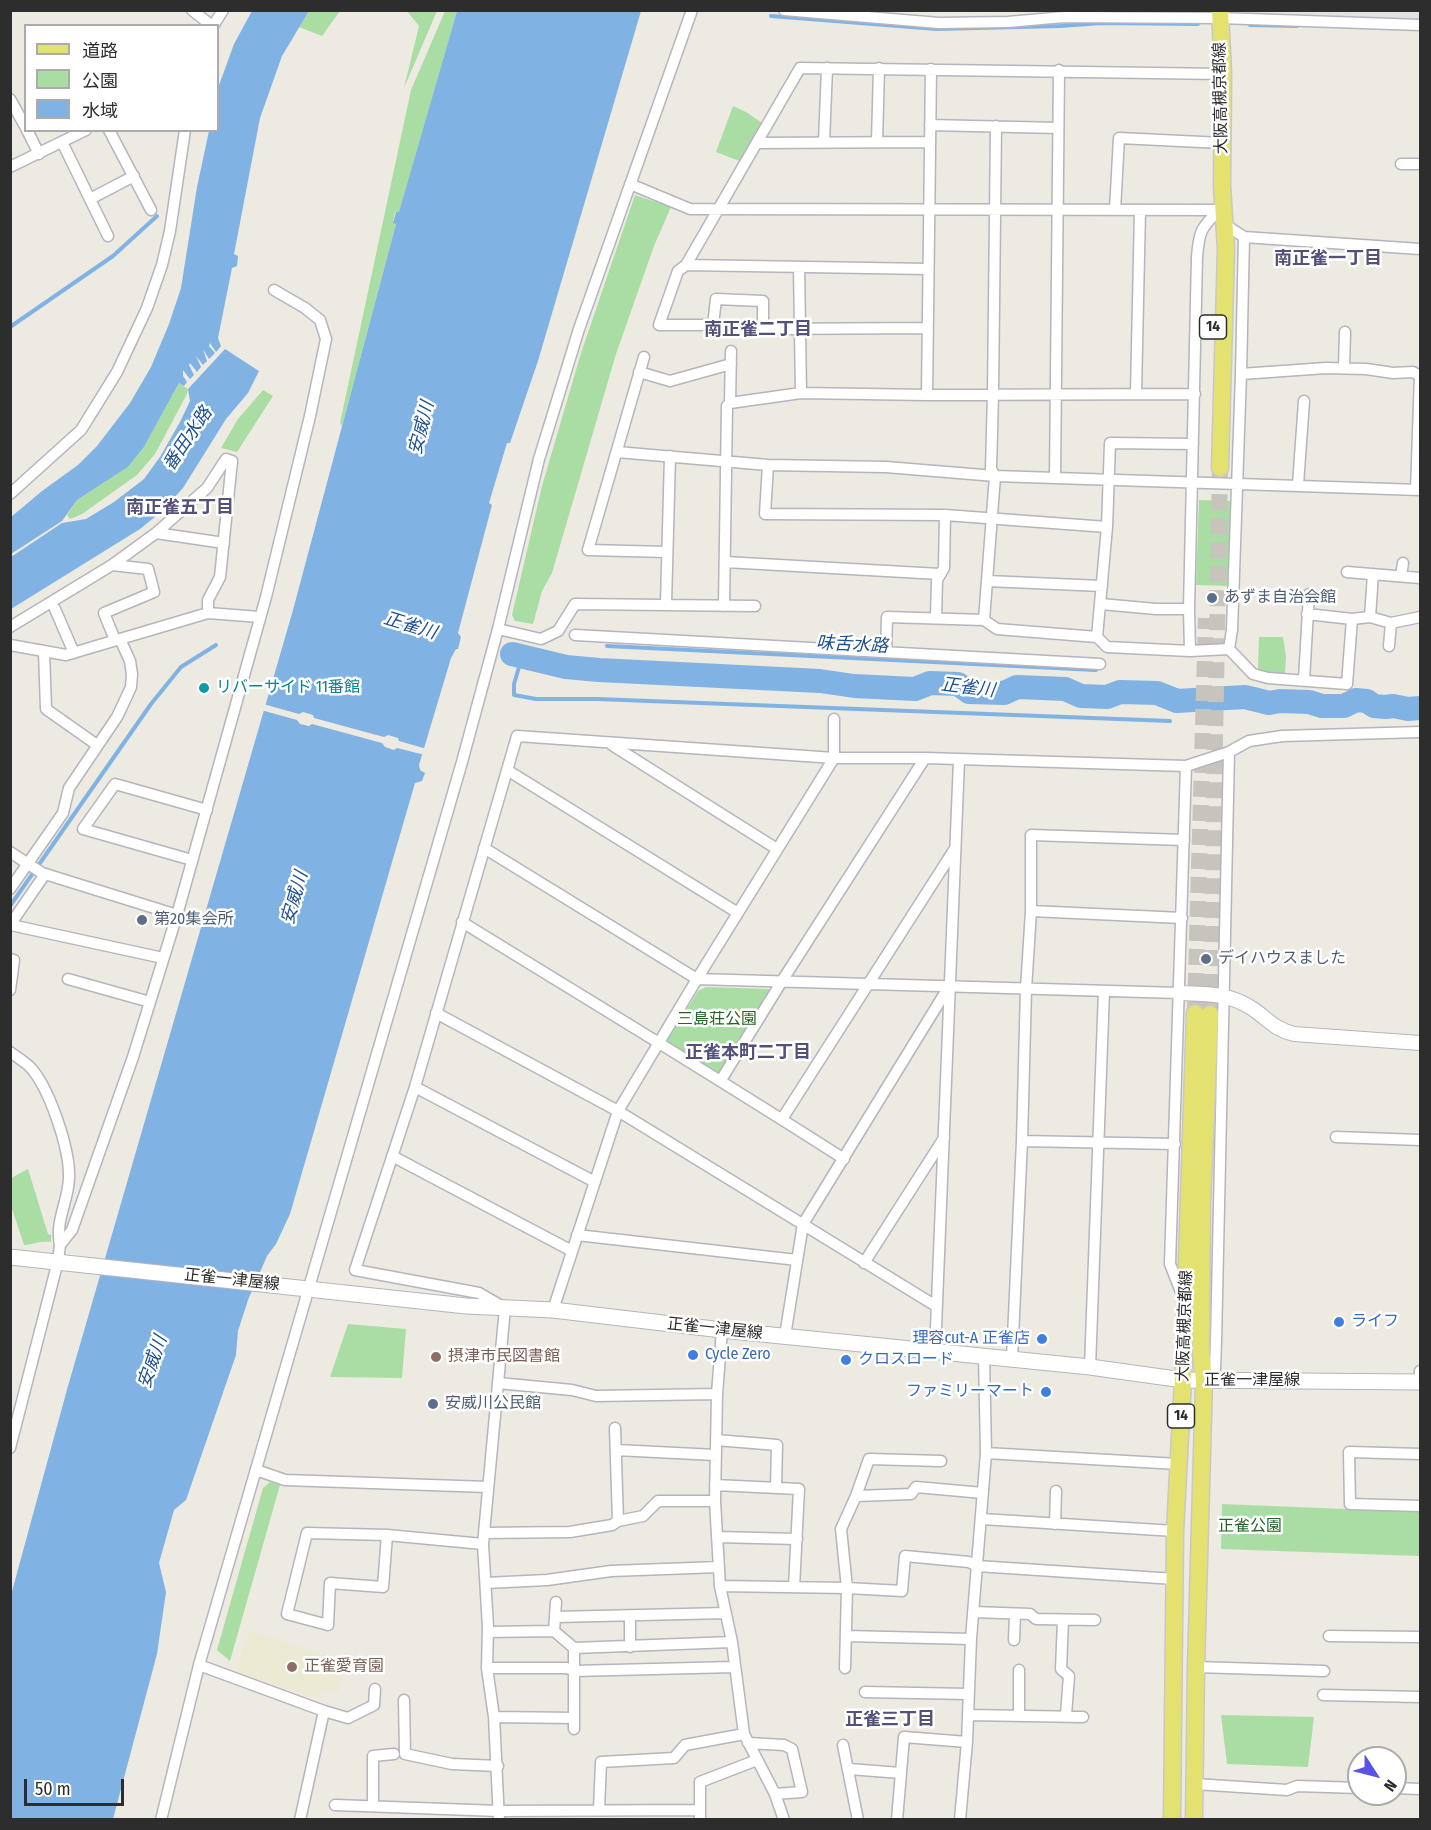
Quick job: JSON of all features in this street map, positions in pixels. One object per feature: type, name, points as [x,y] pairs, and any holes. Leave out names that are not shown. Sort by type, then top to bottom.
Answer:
[{"type":"main road","name":"大阪高槻京都線","points":[[1215,468],[1226,249],[1222,217],[1223,74],[1220,14]]},
{"type":"main road","name":"大阪高槻京都線","points":[[1170,1816],[1175,1531],[1185,1301],[1203,1013],[1201,1352],[1204,1381],[1196,1667],[1195,1816]]},
{"type":"main road","name":"正雀一津屋線","points":[[10,1257],[466,1306],[553,1310],[722,1330],[1089,1367],[1183,1380],[1420,1382]]},
{"type":"street","points":[[192,10],[210,24]]},
{"type":"street","points":[[214,24],[224,10]]},
{"type":"street","points":[[161,1820],[199,1665],[462,762],[498,629],[539,459],[579,329],[692,10]]},
{"type":"street","points":[[784,10],[939,23],[1220,14],[1420,25]]},
{"type":"street","points":[[927,328],[763,328],[764,301],[716,299],[713,325],[659,325],[678,271],[686,265],[800,68],[1223,74]]},
{"type":"street","points":[[824,142],[827,68]]},
{"type":"street","points":[[877,142],[879,68]]},
{"type":"street","points":[[927,395],[931,69]]},
{"type":"street","points":[[1056,478],[1059,70]]},
{"type":"street","points":[[10,99],[24,125]]},
{"type":"street","points":[[930,125],[1058,128]]},
{"type":"street","points":[[984,620],[995,476],[991,470],[996,126]]},
{"type":"street","points":[[28,132],[39,154]]},
{"type":"street","points":[[10,167],[82,132]]},
{"type":"street","points":[[110,132],[151,210]]},
{"type":"street","points":[[10,494],[81,430],[117,372],[147,308],[162,265],[170,231],[185,132]]},
{"type":"street","points":[[1115,210],[1119,138],[1222,143]]},
{"type":"street","points":[[62,142],[108,236]]},
{"type":"street","points":[[758,142],[930,142]]},
{"type":"street","points":[[1401,164],[1420,164]]},
{"type":"street","points":[[90,199],[134,176]]},
{"type":"street","points":[[630,184],[690,209],[1140,210],[1222,217],[1244,237],[1420,249]]},
{"type":"street","points":[[1136,393],[1140,210]]},
{"type":"street","points":[[1190,651],[1198,240],[1202,227],[1222,217]]},
{"type":"street","points":[[1229,649],[1233,630],[1244,237]]},
{"type":"street","points":[[686,265],[928,269]]},
{"type":"street","points":[[799,267],[801,393]]},
{"type":"street","points":[[60,1245],[72,1230],[133,1057],[177,915],[260,617],[310,416],[326,339],[320,320],[305,308],[274,290]]},
{"type":"street","points":[[1344,368],[1346,332]]},
{"type":"street","points":[[724,606],[727,406],[730,403],[731,351]]},
{"type":"street","points":[[644,357],[588,550],[667,552]]},
{"type":"street","points":[[639,372],[670,381],[731,364]]},
{"type":"street","points":[[617,452],[768,465],[886,467],[995,476],[1299,485],[1388,491],[1418,490],[1420,376],[1413,372],[1393,373],[1344,368],[1241,374]]},
{"type":"street","points":[[665,392],[667,380]]},
{"type":"street","points":[[730,403],[801,393],[1195,394]]},
{"type":"street","points":[[1299,485],[1304,401]]},
{"type":"street","points":[[1303,416],[1315,416]]},
{"type":"street","points":[[1097,637],[1107,527],[1110,443],[1193,444]]},
{"type":"street","points":[[666,604],[670,456]]},
{"type":"street","points":[[10,627],[112,565],[156,534],[207,488],[226,459],[232,461],[220,577],[208,600],[207,613]]},
{"type":"street","points":[[768,465],[765,513],[945,515],[1107,527]]},
{"type":"street","points":[[936,618],[937,580],[944,568],[945,515]]},
{"type":"street","points":[[156,534],[224,543]]},
{"type":"street","points":[[725,562],[940,574]]},
{"type":"street","points":[[1401,576],[1402,563]]},
{"type":"street","points":[[10,889],[31,865],[63,813],[69,788],[117,717],[131,687],[130,661],[104,613],[154,592],[148,569],[112,565]]},
{"type":"street","points":[[1347,572],[1420,578]]},
{"type":"street","points":[[1370,617],[1373,574]]},
{"type":"street","points":[[987,581],[1102,586]]},
{"type":"street","points":[[1304,680],[1309,594]]},
{"type":"street","points":[[498,629],[541,639],[558,631],[575,604],[755,606]]},
{"type":"street","points":[[1101,604],[1156,609],[1190,609]]},
{"type":"street","points":[[55,609],[74,653]]},
{"type":"street","points":[[10,645],[66,655],[207,613],[260,617]]},
{"type":"street","points":[[1307,614],[1352,619],[1370,617],[1391,622],[1420,617]]},
{"type":"street","points":[[885,652],[887,617],[984,620],[997,629],[1097,637],[1107,647],[1190,651],[1229,649],[1253,674],[1268,678],[1347,684],[1352,619]]},
{"type":"street","points":[[1389,646],[1391,622]]},
{"type":"street","points":[[575,635],[1100,663]]},
{"type":"street","points":[[44,651],[46,709],[97,745]]},
{"type":"street","points":[[553,1310],[618,1111],[834,758],[834,719]]},
{"type":"street","points":[[499,1815],[494,1717],[487,1668],[488,1632],[484,1539],[505,1308],[479,1293],[355,1270],[415,1087],[517,736],[834,758],[925,758],[1186,766],[1229,752],[1250,741],[1282,736],[1420,732]]},
{"type":"street","points":[[609,743],[777,849]]},
{"type":"street","points":[[1204,1381],[1215,1369],[1229,752]]},
{"type":"street","points":[[721,1080],[925,758]]},
{"type":"street","points":[[935,1352],[959,760]]},
{"type":"street","points":[[1185,1301],[1170,1264],[1186,766]]},
{"type":"street","points":[[507,770],[738,913]]},
{"type":"street","points":[[192,860],[83,829],[115,784],[207,810]]},
{"type":"street","points":[[1012,1359],[1031,911],[1031,835],[1184,840]]},
{"type":"street","points":[[484,848],[697,979],[1224,995],[1252,1009],[1279,1030],[1294,1034],[1420,1042]]},
{"type":"street","points":[[782,1119],[955,850]]},
{"type":"street","points":[[10,852],[44,873],[177,915]]},
{"type":"street","points":[[44,873],[11,925],[163,958]]},
{"type":"street","points":[[1031,911],[1182,918]]},
{"type":"street","points":[[462,922],[721,1080],[844,1159]]},
{"type":"street","points":[[10,959],[14,960],[10,990]]},
{"type":"street","points":[[68,979],[150,1002]]},
{"type":"street","points":[[785,1336],[796,1260],[804,1224],[950,986]]},
{"type":"street","points":[[1089,1367],[1104,991]]},
{"type":"street","points":[[436,1013],[618,1111],[936,1306]]},
{"type":"street","points":[[10,1052],[30,1067],[48,1096],[65,1140],[69,1176],[66,1199],[57,1230],[62,1262],[10,1448]]},
{"type":"street","points":[[415,1087],[595,1182]]},
{"type":"street","points":[[864,1263],[944,1137]]},
{"type":"street","points":[[1336,1137],[1420,1140]]},
{"type":"street","points":[[1022,1141],[1175,1144]]},
{"type":"street","points":[[393,1156],[572,1251]]},
{"type":"street","points":[[578,1235],[796,1260]]},
{"type":"street","points":[[722,1330],[717,1394],[715,1485],[720,1587],[732,1642],[746,1739],[775,1794],[784,1820]]},
{"type":"street","points":[[960,1820],[968,1742],[971,1639],[986,1453],[984,1356]]},
{"type":"street","points":[[498,1383],[572,1390],[596,1396],[717,1394]]},
{"type":"street","points":[[615,1428],[618,1521]]},
{"type":"street","points":[[716,1440],[777,1445],[776,1488]]},
{"type":"street","points":[[616,1450],[716,1455]]},
{"type":"street","points":[[1420,1454],[1349,1452],[1350,1504],[1420,1506]]},
{"type":"street","points":[[986,1453],[1179,1464]]},
{"type":"street","points":[[845,1668],[847,1588],[841,1529],[856,1497],[869,1459],[941,1461]]},
{"type":"street","points":[[256,1470],[285,1480],[488,1487]]},
{"type":"street","points":[[715,1485],[799,1489],[794,1587]]},
{"type":"street","points":[[856,1497],[911,1494],[916,1487],[983,1493]]},
{"type":"street","points":[[1055,1524],[1056,1491]]},
{"type":"street","points":[[387,1535],[383,1587],[330,1583],[328,1625],[286,1614],[306,1533],[387,1535],[484,1539],[570,1532],[612,1525],[618,1521],[643,1516],[658,1502],[715,1502]]},
{"type":"street","points":[[982,1519],[1175,1531]]},
{"type":"street","points":[[717,1537],[796,1539]]},
{"type":"street","points":[[720,1587],[902,1591],[905,1556],[969,1562],[977,1566],[1175,1579]]},
{"type":"street","points":[[486,1583],[547,1580],[611,1571],[719,1567]]},
{"type":"street","points":[[554,1631],[556,1602]]},
{"type":"street","points":[[974,1612],[1030,1614],[1036,1619],[1095,1620]]},
{"type":"street","points":[[555,1617],[726,1613]]},
{"type":"street","points":[[1014,1640],[1015,1614]]},
{"type":"street","points":[[630,1616],[630,1647]]},
{"type":"street","points":[[1063,1620],[1061,1669],[1069,1676],[1066,1716]]},
{"type":"street","points":[[488,1632],[554,1631],[574,1648],[732,1642]]},
{"type":"street","points":[[846,1636],[971,1639]]},
{"type":"street","points":[[1329,1636],[1420,1637]]},
{"type":"street","points":[[494,1717],[574,1723],[574,1648]]},
{"type":"street","points":[[199,1665],[348,1718],[374,1705],[375,1689]]},
{"type":"street","points":[[487,1668],[567,1668],[574,1671],[734,1667]]},
{"type":"street","points":[[1196,1667],[1324,1671]]},
{"type":"street","points":[[1019,1670],[1019,1715]]},
{"type":"street","points":[[865,1692],[968,1694]]},
{"type":"street","points":[[1323,1695],[1420,1697]]},
{"type":"street","points":[[404,1700],[405,1754],[452,1764],[498,1766]]},
{"type":"street","points":[[300,1820],[324,1711]]},
{"type":"street","points":[[969,1715],[1083,1717]]},
{"type":"street","points":[[897,1820],[904,1737],[968,1742]]},
{"type":"street","points":[[599,1810],[601,1762],[674,1758],[685,1745],[746,1739],[784,1745],[792,1749],[802,1792],[775,1794]]},
{"type":"street","points":[[843,1745],[858,1820]]},
{"type":"street","points":[[373,1806],[373,1755],[394,1755]]},
{"type":"street","points":[[335,1805],[499,1815],[599,1810],[628,1815],[700,1815],[700,1782],[757,1760]]},
{"type":"street","points":[[849,1769],[901,1773]]},
{"type":"street","points":[[1195,1784],[1287,1790],[1297,1786],[1347,1788]]},
{"type":"shaded area","points":[[1250,10],[1420,11],[1420,21],[1250,17]]},
{"type":"shaded area","name":"正雀愛育園","points":[[249,1630],[348,1663],[338,1693],[322,1689],[319,1699],[235,1672]]},
{"type":"green space","points":[[309,11],[340,11],[322,36],[299,27]]},
{"type":"green space","points":[[407,11],[437,11],[404,88],[419,26]]},
{"type":"green space","points":[[445,11],[457,11],[399,213],[395,212],[393,222],[396,224],[342,426],[340,423],[411,90]]},
{"type":"green space","points":[[733,106],[762,123],[742,162],[716,152]]},
{"type":"green space","points":[[635,195],[671,207],[654,246],[616,354],[552,573],[542,591],[533,624],[515,621],[512,615],[542,486],[581,353]]},
{"type":"green space","points":[[179,383],[188,389],[187,394],[155,454],[137,475],[82,514],[70,519],[67,515],[77,500],[128,467],[144,447]]},
{"type":"green space","points":[[263,390],[273,396],[237,452],[221,448],[238,419]]},
{"type":"green space","points":[[1199,500],[1231,501],[1228,586],[1196,585]]},
{"type":"green space","points":[[1259,637],[1283,637],[1286,657],[1285,674],[1267,673],[1258,669]]},
{"type":"green space","name":"三島荘公園","points":[[706,987],[768,989],[771,993],[720,1074],[669,1045],[668,1039],[698,991]]},
{"type":"green space","points":[[28,1169],[48,1234],[51,1235],[51,1242],[24,1245],[11,1206],[11,1178]]},
{"type":"green space","points":[[348,1324],[406,1329],[402,1378],[330,1377]]},
{"type":"green space","points":[[270,1482],[280,1485],[230,1661],[217,1650],[263,1488]]},
{"type":"green space","name":"正雀公園","points":[[1222,1504],[1420,1512],[1420,1556],[1221,1549]]},
{"type":"green space","points":[[1221,1715],[1314,1717],[1308,1767],[1227,1764]]},
{"type":"water","points":[[252,11],[309,11],[282,56],[260,118],[234,254],[238,256],[237,266],[232,268],[218,338],[221,346],[216,352],[210,343],[209,346],[215,353],[209,359],[203,349],[207,361],[203,365],[196,356],[201,367],[197,372],[190,363],[194,375],[190,379],[183,370],[183,376],[187,382],[184,386],[179,383],[144,447],[128,467],[77,500],[62,521],[11,554],[11,517],[78,465],[97,446],[130,403],[151,367],[181,288],[197,187],[209,132],[219,132],[219,85],[234,44]]},
{"type":"water","name":"安威川","points":[[457,11],[641,11],[538,361],[510,443],[507,443],[489,503],[492,505],[458,633],[461,637],[458,649],[451,658],[419,765],[420,770],[425,773],[422,781],[415,783],[290,1214],[276,1244],[267,1256],[248,1300],[238,1331],[236,1355],[186,1500],[174,1510],[159,1563],[166,1592],[157,1654],[113,1819],[11,1820],[11,1595],[68,1386],[293,610],[396,224],[393,223],[396,212],[399,212]]},
{"type":"water","name":"番田水路","points":[[225,349],[259,371],[248,393],[226,419],[183,488],[161,512],[140,529],[11,609],[11,557],[62,523],[86,519],[114,502],[144,479],[180,422],[190,401],[188,389]]},
{"type":"pier","points":[[263,704],[299,714],[303,712],[313,715],[314,718],[384,737],[388,735],[398,738],[399,741],[427,749],[425,755],[397,748],[394,750],[385,747],[382,743],[312,724],[309,726],[300,724],[297,720],[261,710]]},
{"type":"waterway","points":[[771,16],[937,29],[1102,23],[1198,24]]},
{"type":"waterway","points":[[1250,25],[1297,26]]},
{"type":"waterway","points":[[10,327],[113,256],[157,216]]},
{"type":"waterway","points":[[10,906],[151,704],[181,667],[216,645]]},
{"type":"waterway","name":"味舌水路","points":[[607,646],[1096,670]]},
{"type":"waterway","name":"正雀川","points":[[512,654],[566,667],[820,681],[854,686],[915,689],[930,683],[958,684],[969,692],[1004,693],[1017,687],[1065,689],[1081,696],[1107,697],[1120,692],[1157,693],[1177,701],[1245,697],[1269,703],[1309,702],[1322,706],[1344,706],[1356,700],[1367,701],[1374,706],[1420,708]]},
{"type":"waterway","points":[[522,657],[514,684],[514,695],[536,699],[597,699],[1170,721]]},
{"type":"tunnel","points":[[1210,1014],[1220,468]]},
{"type":"tunnel","points":[[1195,1013],[1206,618]]},
{"type":"place","name":"あずま自治会館","points":[[1212,598]]},
{"type":"place","name":"リバーサイド 11番館","points":[[204,688]]},
{"type":"place","name":"第20集会所","points":[[142,920]]},
{"type":"place","name":"デイハウスました","points":[[1206,959]]},
{"type":"place","name":"ライフ","points":[[1339,1322]]},
{"type":"place","name":"理容cut-A 正雀店","points":[[1042,1339]]},
{"type":"place","name":"Cycle Zero","points":[[693,1355]]},
{"type":"place","name":"摂津市民図書館","points":[[436,1357]]},
{"type":"place","name":"クロスロード","points":[[846,1360]]},
{"type":"place","name":"ファミリーマート","points":[[1046,1392]]},
{"type":"place","name":"安威川公民館","points":[[433,1404]]},
{"type":"place","name":"正雀愛育園","points":[[292,1667]]},
{"type":"district","name":"南正雀一丁目","points":[[1328,259]]},
{"type":"district","name":"南正雀二丁目","points":[[758,330]]},
{"type":"district","name":"南正雀五丁目","points":[[180,508]]},
{"type":"district","name":"正雀本町二丁目","points":[[748,1053]]},
{"type":"district","name":"正雀三丁目","points":[[890,1720]]}]
